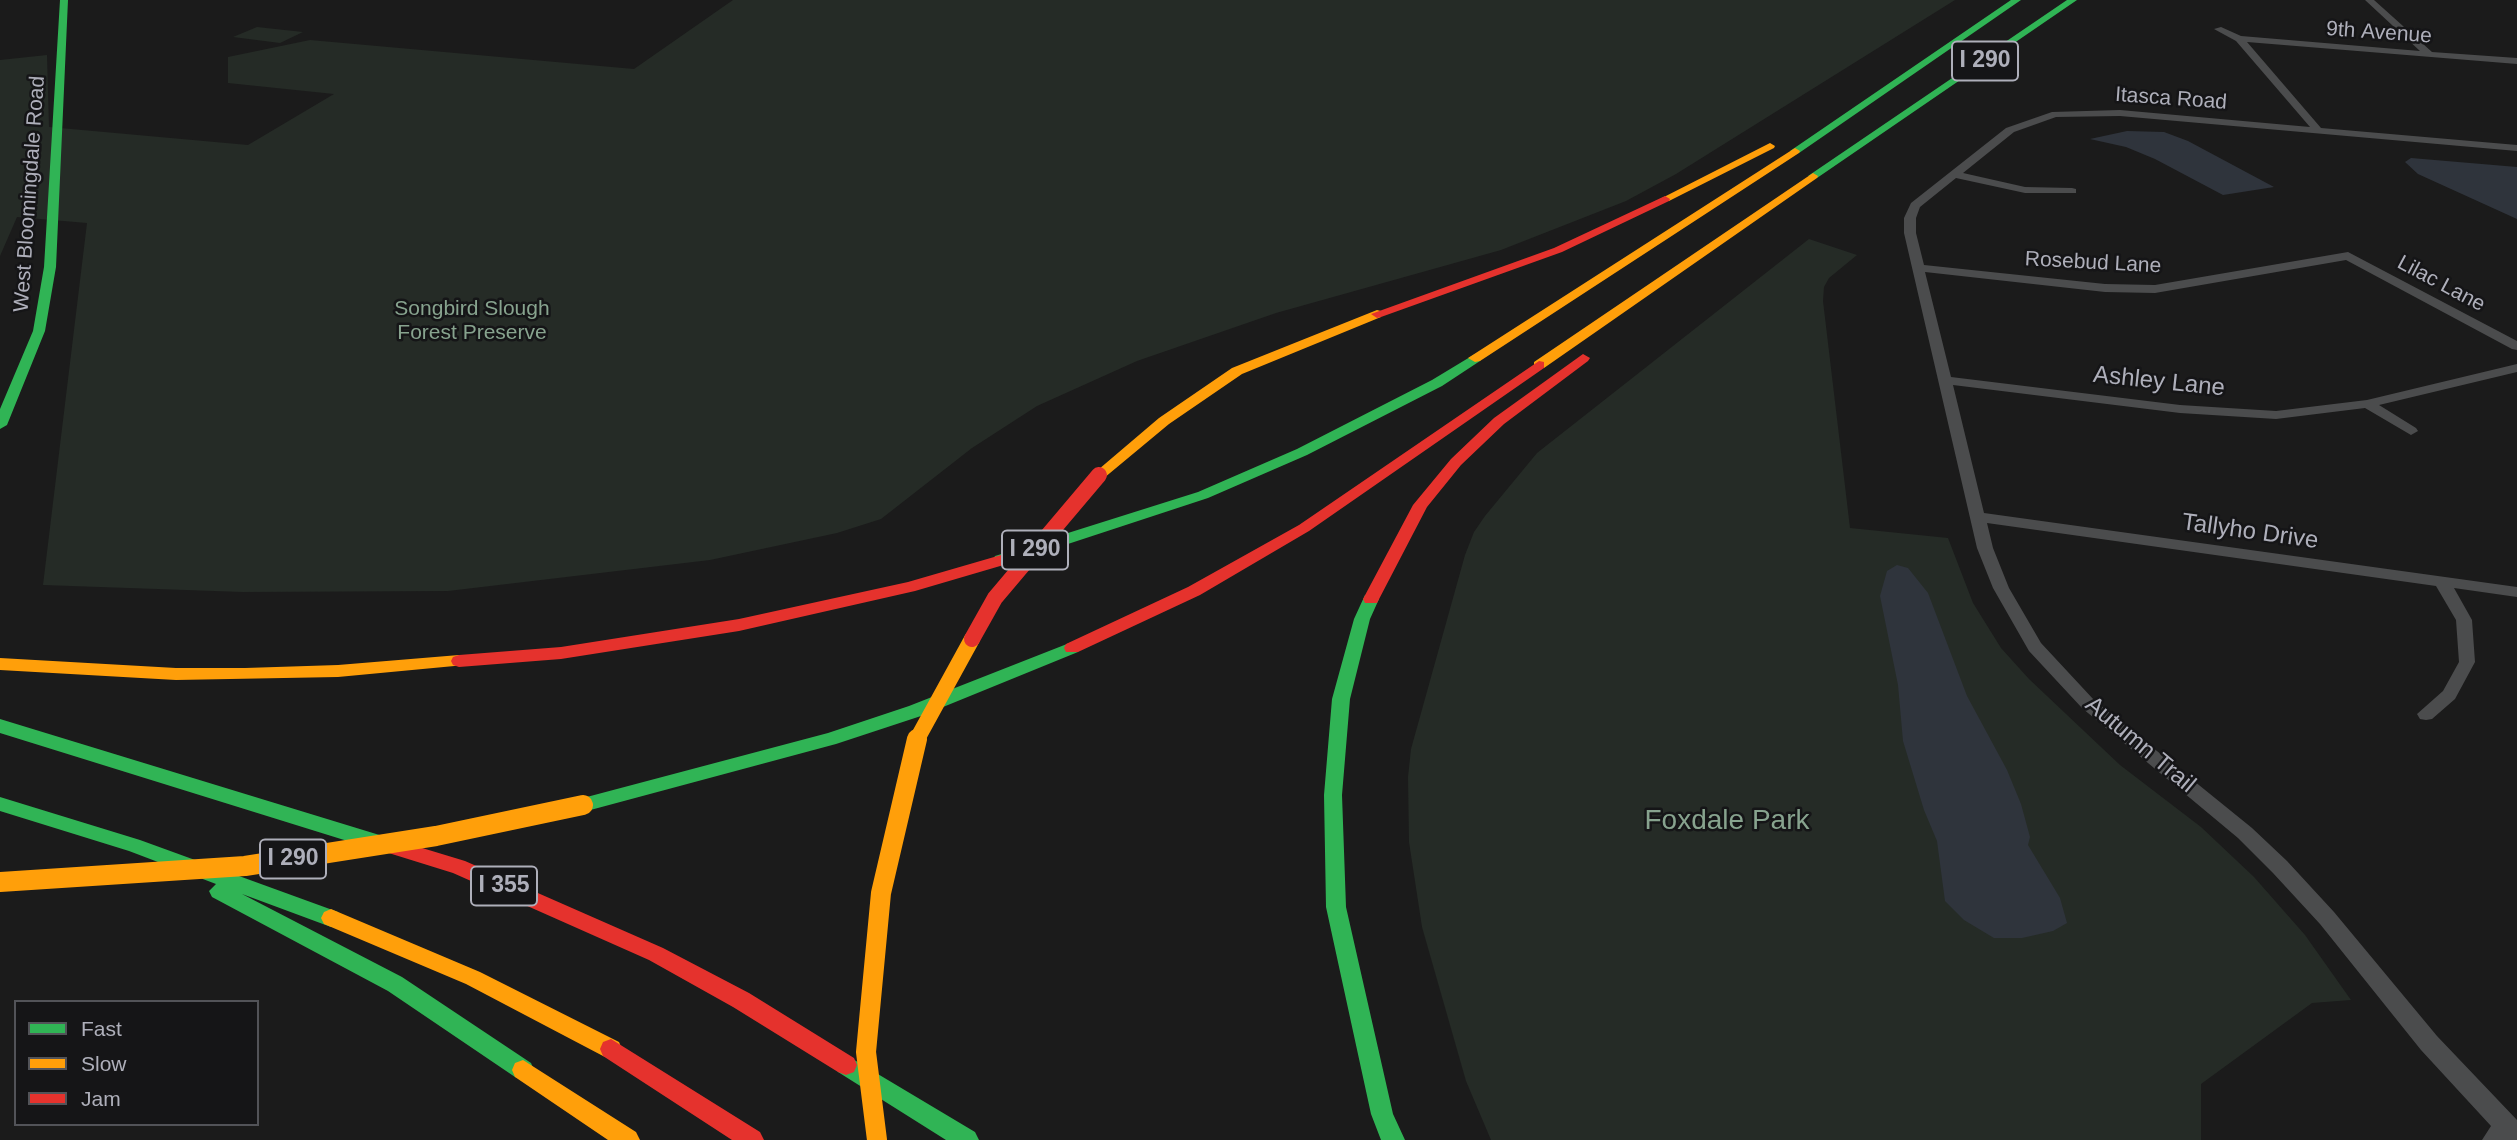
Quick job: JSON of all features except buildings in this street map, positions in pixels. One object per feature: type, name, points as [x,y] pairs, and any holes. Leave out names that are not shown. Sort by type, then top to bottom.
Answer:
[{"type":"main road","name":"West Bloomingdale Road","points":[[0,425],[40,331],[50,267],[64,0]]},
{"type":"main road","name":"I 290","points":[[0,664],[176,674],[245,674],[338,671],[561,653],[739,625],[909,587],[1073,539],[1203,495],[1302,452],[1437,383],[1834,125],[2017,0]]},
{"type":"main road","name":"I 290","points":[[0,882],[246,866],[436,836],[583,805],[830,740],[915,711],[1075,647],[1194,591],[1304,528],[1857,145],[1898,121],[2073,0]]},
{"type":"main road","points":[[877,1140],[866,1052],[881,893],[913,746],[995,598],[1099,475],[1164,421],[1237,371],[1336,328],[1558,250],[1726,171],[1946,46]]},
{"type":"main road","points":[[1660,302],[1848,165],[1898,121]]},
{"type":"main road","points":[[1393,1140],[1382,1114],[1336,907],[1333,795],[1341,699],[1362,619],[1392,555],[1420,505],[1456,462],[1499,421],[1594,350]]},
{"type":"main road","name":"I 355","points":[[0,726],[458,867],[527,895],[656,954],[741,1000],[967,1140]]},
{"type":"main road","points":[[0,804],[133,845],[301,905],[473,978],[629,1058],[752,1140]]},
{"type":"main road","points":[[133,845],[395,984],[628,1140]]},
{"type":"street","points":[[2369,0],[2429,54]]},
{"type":"street","points":[[2218,29],[2239,39],[2318,130]]},
{"type":"street","name":"9th Avenue","points":[[2239,39],[2517,61]]},
{"type":"street","name":"Itasca Road","points":[[1919,268],[1910,218],[1915,205],[2010,130],[2055,114],[2120,113],[2517,148]]},
{"type":"street","points":[[1954,174],[2025,190],[2072,191]]},
{"type":"street","name":"Rosebud Lane","points":[[1919,268],[2105,288],[2155,289],[2348,256]]},
{"type":"street","name":"Lilac Lane","points":[[2348,256],[2517,346]]},
{"type":"street","name":"Autumn Trail","points":[[1919,268],[1977,517],[2001,588],[2035,647],[2088,704],[2245,833],[2280,867],[2327,918],[2506,1133]]},
{"type":"street","name":"Ashley Lane","points":[[1946,380],[2242,414],[2276,415],[2367,404],[2517,368]]},
{"type":"street","points":[[2367,404],[2411,431]]},
{"type":"street","name":"Tallyho Drive","points":[[1977,517],[2517,592]]},
{"type":"street","points":[[2426,714],[2449,695],[2467,662],[2464,620],[2442,582]]},
{"type":"green space","name":"Songbird Slough Forest Preserve","points":[[733,0],[1955,0],[1676,174],[1626,201],[1501,250],[1276,313],[1137,361],[1037,406],[972,448],[881,519],[837,533],[710,560],[448,591],[243,592],[43,585],[87,223],[17,217],[0,256],[0,60],[47,55],[49,127],[248,145],[334,94],[228,83],[228,57],[310,40],[634,69]]},
{"type":"green space","points":[[257,27],[303,32],[280,43],[233,37]]},
{"type":"green space","name":"Foxdale Park","points":[[1809,239],[1857,255],[1829,278],[1824,287],[1823,301],[1850,528],[1948,538],[1973,603],[2001,648],[2029,679],[2120,765],[2201,827],[2254,877],[2305,935],[2351,1000],[2312,1003],[2201,1084],[2201,1140],[1491,1140],[1466,1081],[1422,927],[1409,842],[1408,777],[1411,749],[1465,555],[1474,532],[1485,516],[1537,453]]},
{"type":"shaded area","points":[[2127,131],[2164,132],[2188,141],[2274,187],[2223,195],[2155,159],[2126,147],[2090,139]]},
{"type":"shaded area","points":[[2411,158],[2517,167],[2517,219],[2418,174],[2405,162]]},
{"type":"shaded area","points":[[1897,565],[1908,568],[1928,593],[1967,696],[2007,770],[2021,804],[2030,837],[2028,845],[2060,898],[2067,923],[2053,931],[2022,938],[1994,938],[1964,920],[1945,901],[1937,841],[1924,810],[1903,741],[1898,685],[1880,596],[1887,571]]},
{"type":"traffic: fast","points":[[0,425],[39,331],[50,267],[64,0]]},
{"type":"traffic: fast","points":[[1795,151],[2017,0]]},
{"type":"traffic: fast","points":[[1813,176],[2073,0]]},
{"type":"traffic: fast","points":[[1001,560],[1203,495],[1302,452],[1437,383],[1475,358]]},
{"type":"traffic: fast","points":[[1371,599],[1362,619],[1341,699],[1333,795],[1336,907],[1382,1114],[1393,1140]]},
{"type":"traffic: fast","points":[[583,805],[830,739],[915,711],[1072,648]]},
{"type":"traffic: fast","points":[[0,726],[386,845]]},
{"type":"traffic: fast","points":[[0,804],[133,845],[331,918]]},
{"type":"traffic: fast","points":[[219,891],[395,984],[523,1070]]},
{"type":"traffic: fast","points":[[846,1065],[967,1140]]},
{"type":"traffic: slow","points":[[1665,199],[1770,146]]},
{"type":"traffic: slow","points":[[1475,358],[1795,151]]},
{"type":"traffic: slow","points":[[1539,365],[1813,176]]},
{"type":"traffic: slow","points":[[1099,475],[1164,421],[1237,371],[1377,314]]},
{"type":"traffic: slow","points":[[877,1140],[866,1052],[881,893],[913,746],[972,639]]},
{"type":"traffic: slow","points":[[0,664],[176,674],[245,674],[338,671],[459,661]]},
{"type":"traffic: slow","points":[[0,882],[245,866],[436,836],[583,805]]},
{"type":"traffic: slow","points":[[331,918],[473,978],[611,1049]]},
{"type":"traffic: slow","points":[[523,1070],[628,1140]]},
{"type":"traffic: jam","points":[[1377,314],[1558,250],[1665,199]]},
{"type":"traffic: jam","points":[[1371,599],[1420,505],[1456,462],[1499,421],[1583,358]]},
{"type":"traffic: jam","points":[[1072,648],[1194,591],[1304,528],[1539,365]]},
{"type":"traffic: jam","points":[[972,639],[995,598],[1099,475]]},
{"type":"traffic: jam","points":[[459,661],[561,653],[739,625],[909,587],[1001,560]]},
{"type":"traffic: jam","points":[[386,845],[458,867],[656,954],[741,1000],[846,1065]]},
{"type":"traffic: jam","points":[[611,1049],[752,1140]]}]
